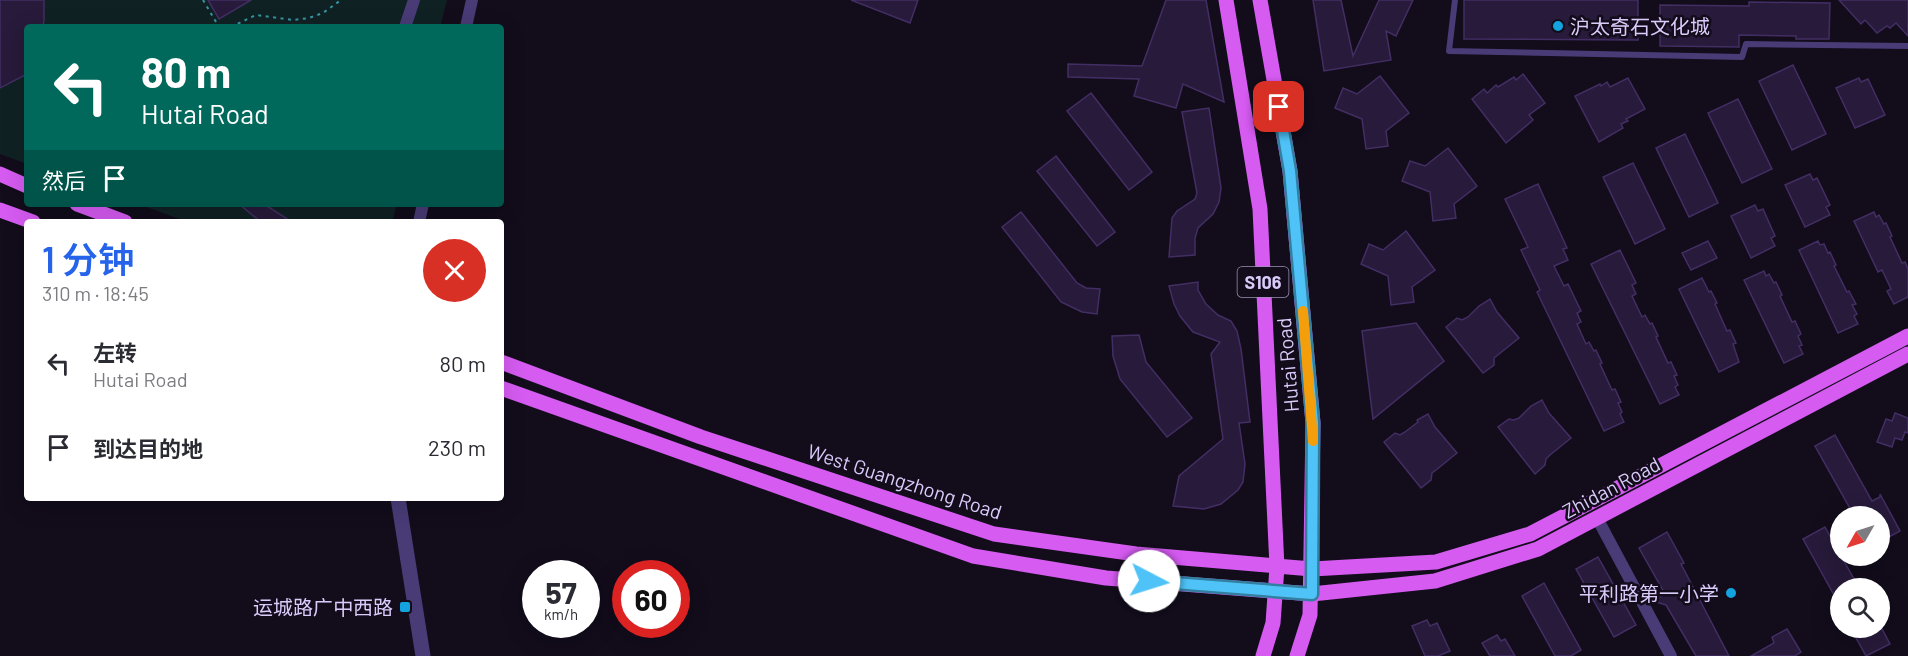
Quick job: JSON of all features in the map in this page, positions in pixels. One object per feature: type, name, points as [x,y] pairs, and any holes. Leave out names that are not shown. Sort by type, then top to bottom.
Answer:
[{"type":"main road","name":"Hutai Road","points":[[1226,0],[1260,209],[1277,567],[1273,623],[1263,656]]},
{"type":"main road","name":"Hutai Road","points":[[1260,0],[1290,171],[1313,423],[1312,594],[1310,615],[1297,656]]},
{"type":"main road","points":[[0,174],[24,185]]},
{"type":"main road","points":[[85,207],[118,219]]},
{"type":"main road","points":[[0,210],[25,219]]},
{"type":"main road","name":"Zhidan Road","points":[[1312,569],[1436,562],[1530,534],[1908,336]]},
{"type":"main road","name":"Zhidan Road","points":[[1312,594],[1435,581],[1538,549],[1908,354]]},
{"type":"main road","name":"West Guangzhong Road","points":[[504,363],[701,437],[994,534],[1136,554],[1312,569]]},
{"type":"main road","points":[[504,389],[973,556],[1106,578],[1312,594]]},
{"type":"street","points":[[406,24],[414,0]]},
{"type":"street","points":[[467,24],[472,0]]},
{"type":"street","points":[[398,501],[423,656]]},
{"type":"street","points":[[1597,518],[1671,656]]},
{"type":"lane","points":[[1455,0],[1449,51],[1742,57],[1746,44],[1908,46]]},
{"type":"path","points":[[203,0],[217,24]]},
{"type":"path","points":[[237,24],[256,15],[293,20],[309,18],[323,13],[341,0]]},
{"type":"shaded area","points":[[0,0],[447,0],[441,24],[24,24],[24,163],[0,154]]},
{"type":"shaded area","points":[[146,207],[396,207],[393,219],[180,219]]},
{"type":"building","points":[[0,0],[44,0],[43,24],[24,24],[24,76],[0,88]]},
{"type":"building","points":[[208,0],[251,0],[219,19]]},
{"type":"building","points":[[851,0],[918,0],[910,23]]},
{"type":"building","points":[[1166,0],[1206,0],[1224,102],[1183,84],[1176,108],[1134,96],[1139,79],[1068,77],[1068,64],[1142,66]]},
{"type":"building","points":[[1313,0],[1341,0],[1353,56],[1379,0],[1413,0],[1396,36],[1386,31],[1391,60],[1324,71]]},
{"type":"building","points":[[1464,0],[1638,0],[1638,40],[1464,39]]},
{"type":"building","points":[[1839,0],[1908,0],[1908,36],[1896,23],[1877,33],[1865,20],[1861,24]]},
{"type":"building","points":[[1749,2],[1830,3],[1829,39],[1739,35],[1739,47],[1660,46],[1660,5],[1749,6]]},
{"type":"building","points":[[1793,65],[1826,134],[1792,150],[1759,81]]},
{"type":"building","points":[[1523,74],[1545,103],[1529,115],[1533,120],[1506,143],[1472,99],[1484,89],[1487,93],[1496,85],[1498,87],[1514,77],[1516,80]]},
{"type":"building","points":[[1380,76],[1409,113],[1386,131],[1388,146],[1366,149],[1362,119],[1335,108],[1343,88],[1357,94]]},
{"type":"building","points":[[1628,78],[1645,109],[1626,119],[1628,121],[1621,124],[1623,128],[1599,142],[1575,96],[1600,84],[1601,86],[1607,82],[1610,87]]},
{"type":"building","points":[[1859,78],[1861,82],[1868,79],[1885,115],[1855,128],[1836,88]]},
{"type":"building","points":[[1091,93],[1152,172],[1129,190],[1067,111]]},
{"type":"building","points":[[1738,99],[1772,169],[1742,183],[1708,113]]},
{"type":"building","points":[[1209,108],[1221,188],[1219,202],[1213,214],[1198,228],[1195,238],[1195,255],[1169,257],[1172,218],[1177,211],[1195,199],[1197,193],[1182,112]]},
{"type":"building","points":[[1685,134],[1718,203],[1689,217],[1656,148]]},
{"type":"building","points":[[1448,148],[1477,186],[1454,204],[1456,218],[1433,221],[1430,192],[1402,181],[1410,161],[1425,166]]},
{"type":"building","points":[[1056,156],[1115,232],[1097,246],[1037,171]]},
{"type":"building","points":[[1633,163],[1665,229],[1635,244],[1603,177]]},
{"type":"building","points":[[1810,174],[1813,180],[1817,178],[1830,205],[1826,207],[1830,215],[1805,227],[1785,185]]},
{"type":"building","points":[[1538,184],[1567,248],[1563,249],[1568,260],[1554,266],[1564,286],[1568,284],[1581,311],[1577,313],[1581,322],[1577,324],[1586,344],[1589,342],[1594,351],[1596,350],[1612,390],[1615,389],[1621,402],[1618,403],[1624,422],[1604,431],[1537,292],[1540,290],[1521,250],[1528,247],[1505,199]]},
{"type":"building","points":[[1755,205],[1758,211],[1763,209],[1775,236],[1771,238],[1775,246],[1751,258],[1731,216]]},
{"type":"building","points":[[243,207],[269,207],[287,219],[257,219]]},
{"type":"building","points":[[1021,212],[1077,283],[1086,288],[1100,289],[1097,314],[1082,312],[1061,302],[1002,227]]},
{"type":"building","points":[[1874,212],[1876,217],[1879,215],[1884,224],[1886,223],[1902,263],[1905,262],[1908,269],[1908,297],[1894,304],[1887,291],[1891,289],[1882,270],[1878,272],[1854,221]]},
{"type":"building","points":[[1406,231],[1435,270],[1412,287],[1414,302],[1391,305],[1388,276],[1361,264],[1369,244],[1383,250]]},
{"type":"building","points":[[1708,241],[1717,258],[1691,270],[1682,253]]},
{"type":"building","points":[[1818,241],[1820,245],[1824,244],[1828,253],[1830,252],[1847,292],[1849,291],[1856,304],[1852,305],[1857,314],[1854,316],[1858,324],[1838,333],[1799,250]]},
{"type":"building","points":[[1620,250],[1636,283],[1632,285],[1636,294],[1632,296],[1642,317],[1645,315],[1650,324],[1652,323],[1668,363],[1671,362],[1677,375],[1674,376],[1678,385],[1675,387],[1679,395],[1660,404],[1591,264]]},
{"type":"building","points":[[1764,271],[1766,276],[1769,274],[1774,283],[1776,282],[1792,322],[1795,321],[1801,334],[1798,336],[1802,345],[1799,346],[1803,354],[1784,363],[1744,280]]},
{"type":"building","points":[[1702,278],[1717,303],[1715,304],[1727,331],[1730,330],[1736,343],[1733,344],[1739,362],[1719,372],[1679,289]]},
{"type":"building","points":[[1198,282],[1198,290],[1206,304],[1218,315],[1231,321],[1237,331],[1250,422],[1239,423],[1245,464],[1243,482],[1238,490],[1221,504],[1204,509],[1173,506],[1179,476],[1223,439],[1211,354],[1220,342],[1193,332],[1180,316],[1169,286]]},
{"type":"building","points":[[1490,299],[1497,312],[1519,338],[1494,358],[1494,365],[1483,373],[1446,327],[1457,318],[1462,320],[1468,317]]},
{"type":"building","points":[[1416,323],[1444,361],[1373,419],[1362,331]]},
{"type":"building","points":[[1139,335],[1146,362],[1192,418],[1167,437],[1120,379],[1113,356],[1112,336]]},
{"type":"building","points":[[1542,400],[1549,413],[1571,438],[1546,459],[1545,465],[1535,474],[1498,427],[1509,419],[1519,418],[1531,406]]},
{"type":"building","points":[[1895,413],[1908,418],[1908,433],[1905,432],[1902,440],[1895,438],[1892,447],[1877,442],[1886,419],[1892,421]]},
{"type":"building","points":[[1428,414],[1435,427],[1457,453],[1432,473],[1431,480],[1421,488],[1384,442],[1395,433],[1400,435],[1405,432],[1418,422],[1417,420]]},
{"type":"building","points":[[1835,435],[1872,501],[1880,497],[1880,494],[1886,506],[1849,506],[1815,446]]},
{"type":"building","points":[[1890,512],[1900,531],[1890,536]]},
{"type":"building","points":[[1825,527],[1830,536],[1830,566],[1847,566],[1853,578],[1830,578],[1830,588],[1803,539]]},
{"type":"building","points":[[1667,532],[1729,656],[1696,656],[1666,605],[1653,601],[1665,594],[1639,548]]},
{"type":"building","points":[[1598,557],[1636,625],[1614,637],[1576,569]]},
{"type":"building","points":[[1544,583],[1581,650],[1571,656],[1555,656],[1522,596]]},
{"type":"building","points":[[1427,620],[1430,626],[1437,623],[1450,651],[1438,656],[1425,656],[1412,626]]},
{"type":"building","points":[[1787,629],[1801,652],[1795,656],[1751,656],[1774,643],[1772,637]]},
{"type":"building","points":[[1497,635],[1501,641],[1505,639],[1515,656],[1490,656],[1482,643]]},
{"type":"building","points":[[1856,638],[1887,638],[1890,644],[1866,656]]},
{"type":"slow traffic","points":[[1303,311],[1313,441]]},
{"type":"place","name":"沪太奇石文化城","points":[[1558,26]]},
{"type":"place","name":"平利路第一小学","points":[[1731,593]]},
{"type":"place","name":"运城路广中西路","points":[[405,607]]},
{"type":"route","points":[[1149,581],[1312,594],[1313,423],[1290,171],[1279,107]]}]
